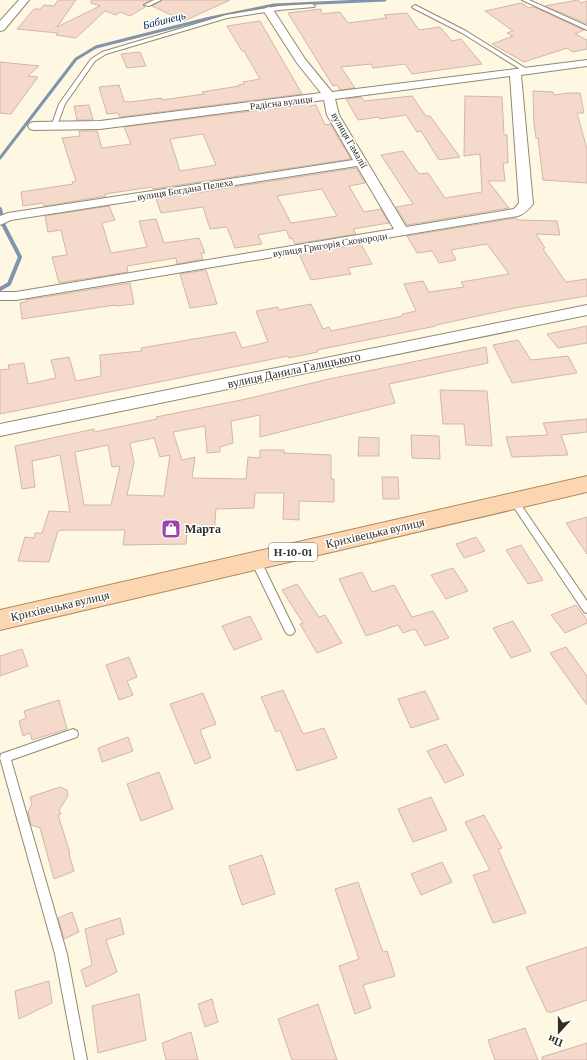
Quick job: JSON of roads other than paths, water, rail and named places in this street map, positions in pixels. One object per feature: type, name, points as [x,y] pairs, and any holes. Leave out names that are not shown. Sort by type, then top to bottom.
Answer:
[{"type":"main road","name":"Крихівецька вулиця","points":[[0,620],[587,484]]},
{"type":"street","points":[[0,28],[24,0]]},
{"type":"street","name":"вулиця Гамалії","points":[[272,4],[301,61],[329,96],[333,115],[403,232]]},
{"type":"street","name":"Радісна вулиця","points":[[34,126],[54,127],[100,125],[587,63]]},
{"type":"street","name":"вулиця Григорія Сковороди","points":[[0,296],[16,296],[518,212],[526,204],[521,72]]},
{"type":"street","name":"вулиця Богдана Пелеха","points":[[4,219],[362,162]]},
{"type":"street","name":"вулиця Данила Галицького","points":[[0,430],[587,310]]},
{"type":"lane","points":[[147,5],[158,0]]},
{"type":"lane","points":[[525,0],[587,28]]},
{"type":"lane","points":[[54,127],[62,104],[93,60],[104,52],[272,4],[312,6]]},
{"type":"lane","points":[[415,7],[464,32],[521,72]]},
{"type":"lane","points":[[514,501],[587,608]]},
{"type":"lane","points":[[256,561],[290,631]]},
{"type":"lane","points":[[73,734],[2,755],[60,954],[81,1060]]},
{"type":"waterway","name":"Бабинець","points":[[0,158],[76,59],[96,47],[210,18],[274,5],[385,0]]},
{"type":"waterway","name":"Бабинець","points":[[0,209],[4,226],[20,257],[9,284],[0,289]]},
{"type":"place","name":"Марта","points":[[171,529]]}]
